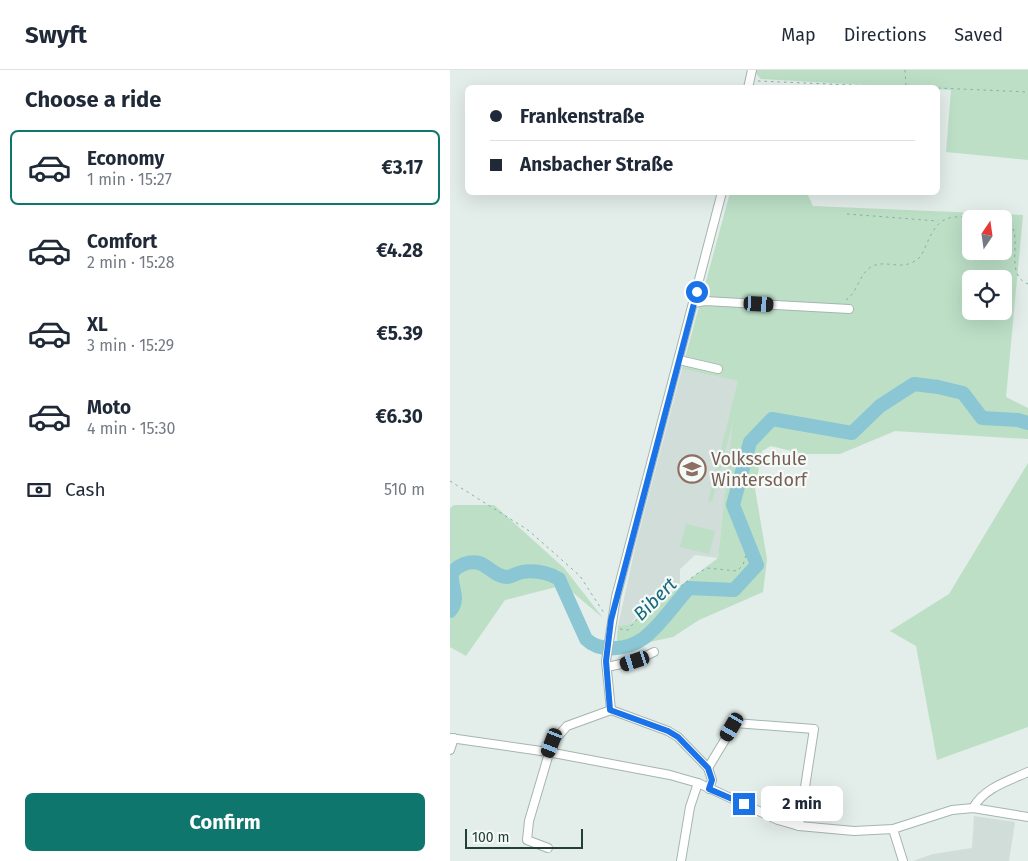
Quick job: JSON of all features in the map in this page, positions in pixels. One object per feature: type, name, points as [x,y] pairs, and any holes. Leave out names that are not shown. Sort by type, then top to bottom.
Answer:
[{"type":"street","points":[[749,84],[752,70]]},
{"type":"street","points":[[610,710],[607,664],[610,627],[721,195]]},
{"type":"street","points":[[694,303],[705,301],[849,309]]},
{"type":"street","points":[[679,360],[718,369]]},
{"type":"street","points":[[607,664],[635,661],[654,652]]},
{"type":"street","points":[[548,848],[527,840],[529,821],[552,743],[568,726],[610,710],[668,731],[678,737],[708,768],[712,780],[709,789]]},
{"type":"street","points":[[708,768],[735,724],[814,729],[799,826]]},
{"type":"street","points":[[450,750],[452,738],[548,752],[670,775],[698,783],[778,820],[799,826],[854,831],[894,829],[952,810],[973,808],[1028,817]]},
{"type":"street","points":[[973,808],[978,798],[990,790],[1028,772]]},
{"type":"street","points":[[681,861],[690,807],[698,783]]},
{"type":"street","points":[[894,829],[903,861]]},
{"type":"path","points":[[905,70],[906,85]]},
{"type":"path","points":[[749,84],[801,85]]},
{"type":"path","points":[[940,88],[1028,92]]},
{"type":"path","points":[[847,214],[940,222]]},
{"type":"path","points":[[835,308],[854,295],[870,267],[878,264],[909,265],[921,257],[935,226],[948,217],[962,218]]},
{"type":"path","points":[[1012,222],[1016,228],[1015,257],[1018,274],[1023,282],[1028,284]]},
{"type":"path","points":[[450,481],[480,498],[528,530],[580,576],[610,627],[628,630],[650,603],[674,590],[706,568],[737,571],[743,565],[746,555]]},
{"type":"shaded area","name":"Volksschule Wintersdorf","points":[[682,369],[738,381],[718,558],[695,555],[680,569],[680,583],[653,598],[630,624],[618,626],[636,544]]},
{"type":"shaded area","points":[[974,816],[1015,822],[1009,861],[913,861],[933,854],[972,848]]},
{"type":"green space","points":[[753,70],[1028,70],[1028,160],[946,152],[951,90],[940,89],[940,85],[865,85],[761,79]]},
{"type":"green space","points":[[729,195],[808,195],[813,206],[962,212],[962,260],[1012,260],[1012,215],[1023,215],[1006,397],[1028,408],[1028,439],[895,431],[840,454],[804,454],[771,446],[762,451],[755,489],[767,559],[763,592],[699,620],[673,637],[645,643],[616,653],[618,626],[630,624],[718,558],[733,421],[712,502],[708,501],[738,381],[682,369]]},
{"type":"green space","points":[[1028,463],[1028,727],[937,760],[916,646],[890,631],[949,594]]},
{"type":"green space","points":[[454,505],[494,505],[564,568],[603,618],[564,585],[505,600],[466,656],[450,647],[450,508]]},
{"type":"green space","points":[[686,524],[715,531],[709,554],[680,547]]},
{"type":"waterway","name":"Bibert","points":[[450,611],[455,602],[452,574],[464,564],[471,562],[483,564],[501,576],[507,577],[522,572],[541,572],[559,579],[586,639],[606,648],[630,645],[650,633],[689,588],[734,590],[757,565],[733,505],[750,442],[772,419],[852,433],[880,406],[914,384],[963,393],[982,418],[1018,420],[1028,423]]},
{"type":"place","name":"Volksschule Wintersdorf","points":[[692,469]]},
{"type":"route","points":[[697,292],[620,579],[611,620],[606,661],[610,710],[668,731],[678,737],[708,768],[712,780],[709,789],[744,804]]}]
